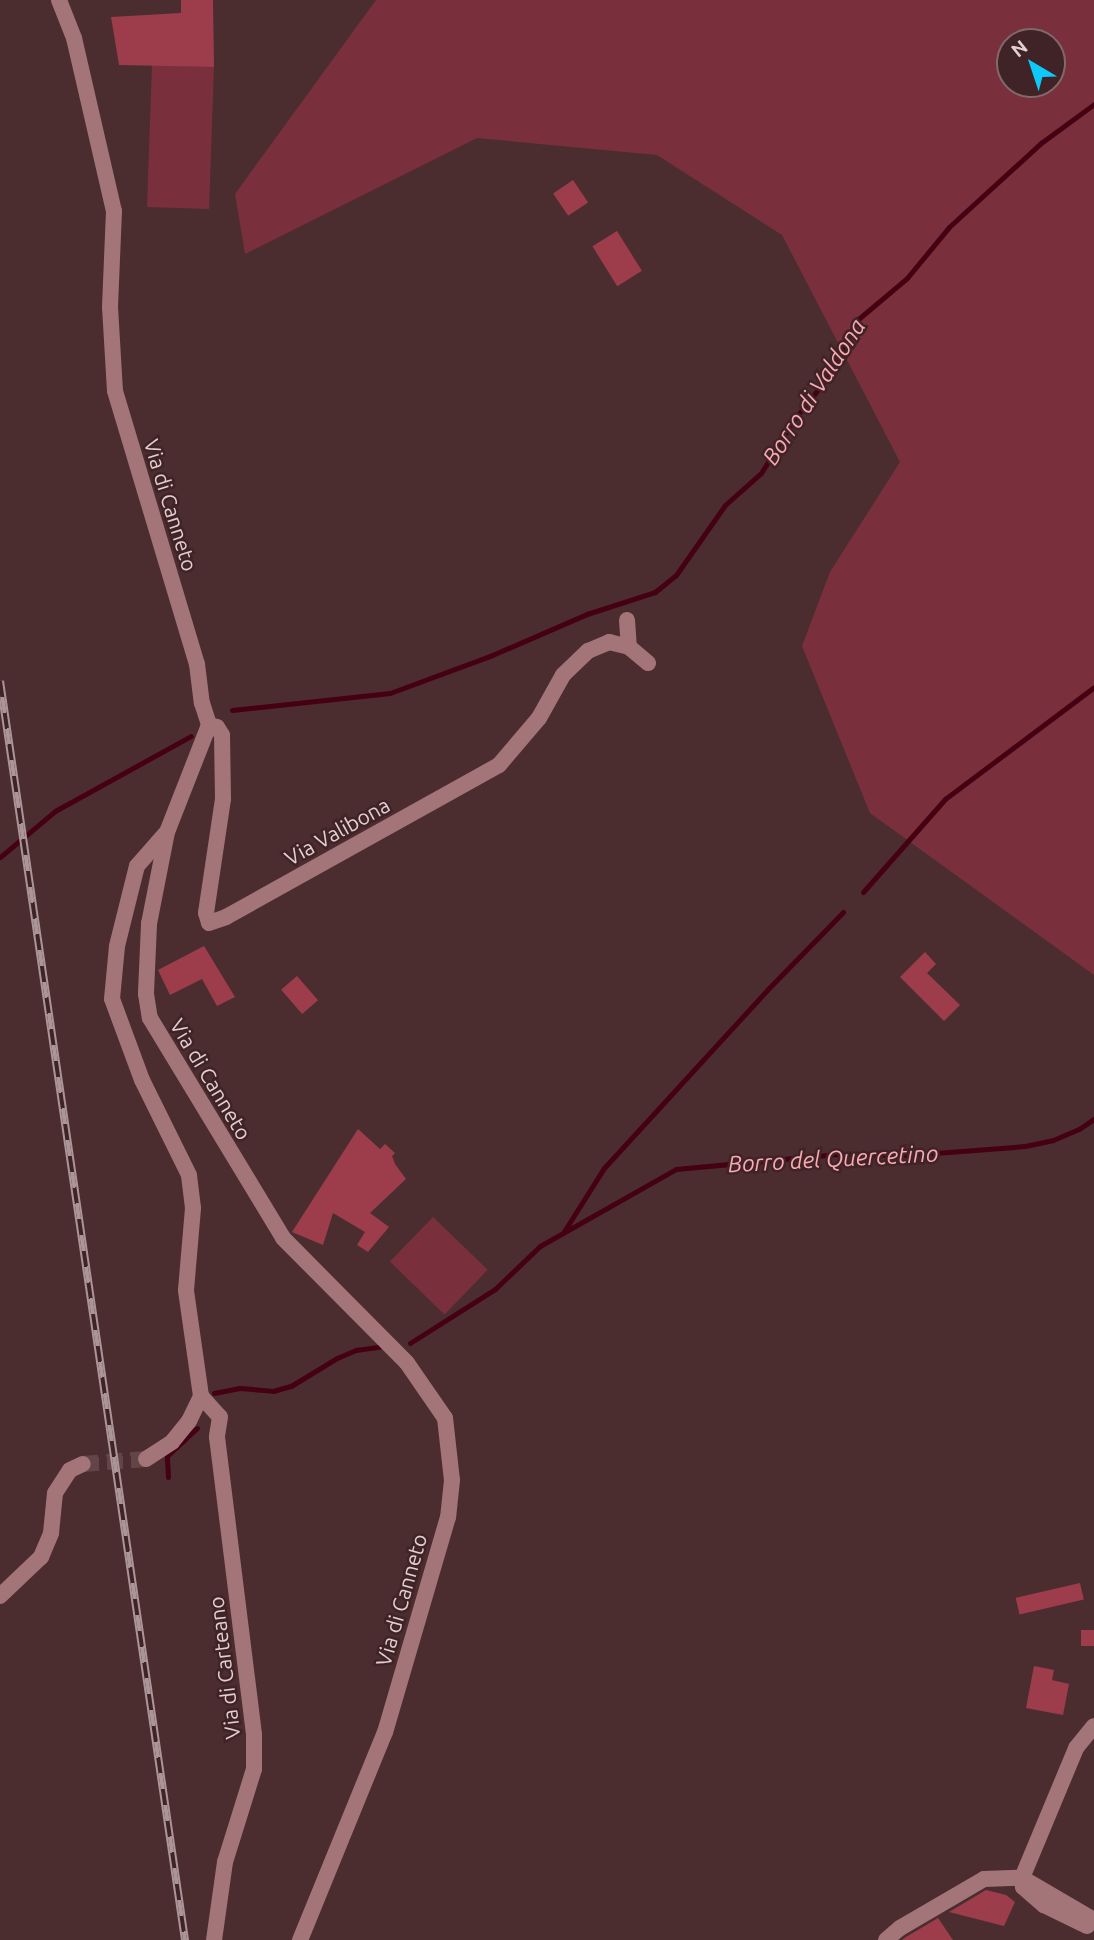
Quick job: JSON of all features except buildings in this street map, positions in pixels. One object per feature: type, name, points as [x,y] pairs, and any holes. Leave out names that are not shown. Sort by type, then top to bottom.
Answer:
[{"type":"street","name":"Via di Canneto","points":[[59,0],[74,38],[114,211],[110,307],[115,391],[197,664],[202,703],[209,725],[167,832],[149,924],[146,993],[150,1017],[283,1238],[407,1363],[445,1418],[452,1480],[448,1517],[385,1732],[300,1940]]},
{"type":"street","points":[[627,620],[629,647],[648,663]]},
{"type":"street","name":"Via Valibona","points":[[209,725],[217,727],[222,735],[223,799],[206,913],[209,923],[226,917],[499,765],[539,718],[563,676],[588,651],[608,642],[629,647]]},
{"type":"street","points":[[146,1459],[172,1441],[189,1421],[201,1395],[186,1290],[193,1208],[189,1175],[142,1080],[112,999],[117,946],[137,866],[167,832]]},
{"type":"street","name":"Via di Carteano","points":[[201,1395],[220,1417],[217,1437],[254,1735],[254,1769],[225,1862],[214,1940]]},
{"type":"street","points":[[0,1596],[41,1557],[51,1533],[55,1493],[70,1470],[83,1464]]},
{"type":"street","points":[[1094,1726],[1076,1748],[1022,1878],[1023,1887],[1044,1905],[1094,1930]]},
{"type":"street","points":[[886,1940],[900,1928],[984,1879],[1022,1878],[1094,1920]]},
{"type":"shaded area","points":[[376,0],[1094,0],[1094,975],[870,813],[802,646],[830,572],[900,462],[782,235],[657,155],[477,138],[245,254],[235,194]]},
{"type":"shaded area","points":[[152,65],[214,67],[209,209],[147,207]]},
{"type":"shaded area","points":[[433,1217],[488,1270],[445,1314],[390,1262]]},
{"type":"waterway","name":"Borro di Valdona","points":[[232,710],[390,693],[490,656],[587,614],[655,592],[676,575],[725,505],[761,473],[793,421],[835,368],[856,321],[907,278],[949,227],[1041,143],[1094,104]]},
{"type":"waterway","points":[[863,892],[945,799],[1094,687]]},
{"type":"waterway","name":"Borro di Valdona","points":[[0,857],[55,811],[191,736]]},
{"type":"waterway","points":[[563,1233],[604,1168],[767,990],[843,912]]},
{"type":"waterway","name":"Borro del Quercetino","points":[[410,1343],[495,1289],[540,1246],[676,1169],[838,1154],[909,1155],[1025,1146],[1053,1140],[1094,1119]]},
{"type":"waterway","name":"Borro del Quercetino","points":[[214,1393],[240,1388],[273,1391],[291,1386],[337,1358],[356,1350],[384,1346]]},
{"type":"waterway","name":"Borro del Quercetino","points":[[168,1477],[167,1456],[197,1428]]},
{"type":"tunnel","points":[[83,1464],[146,1459]]},
{"type":"railway","points":[[0,681],[185,1940]]}]
